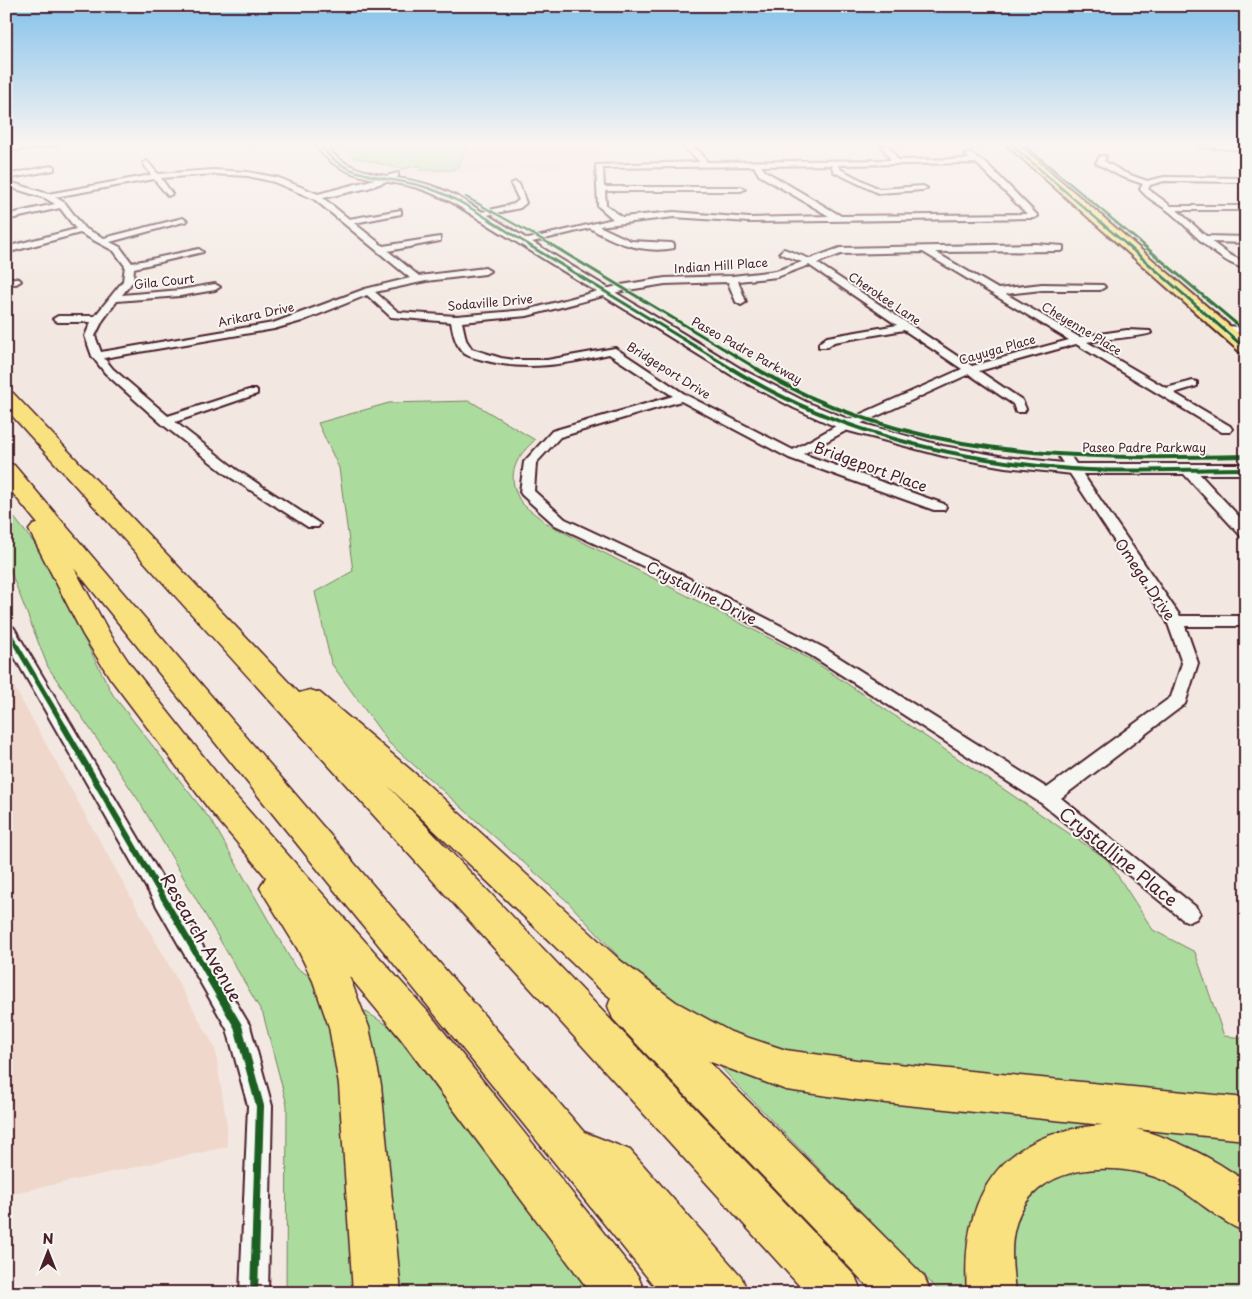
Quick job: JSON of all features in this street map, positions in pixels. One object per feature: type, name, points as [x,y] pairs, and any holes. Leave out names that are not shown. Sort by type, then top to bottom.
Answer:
[{"type":"highway","points":[[6,397],[838,1293]]},
{"type":"highway","points":[[6,470],[691,1293]]},
{"type":"highway","points":[[41,514],[40,528],[45,541],[97,635],[120,671],[220,798],[415,1026],[621,1293]]},
{"type":"highway","points":[[202,606],[411,788],[608,973],[662,1015],[721,1048],[786,1070],[856,1080],[1246,1119]]},
{"type":"highway","points":[[220,798],[310,938],[332,979],[349,1027],[360,1085],[376,1293]]},
{"type":"highway","points":[[466,840],[906,1293]]},
{"type":"highway","points":[[991,1293],[990,1245],[993,1223],[1002,1202],[1015,1182],[1031,1167],[1052,1156],[1067,1151],[1099,1145],[1126,1148],[1156,1156],[1202,1179],[1246,1210]]},
{"type":"highway","points":[[571,1149],[615,1165],[724,1293]]},
{"type":"main road","name":"Paseo Padre Parkway","points":[[464,206],[524,241],[614,290]]},
{"type":"main road","name":"Paseo Padre Parkway","points":[[483,206],[540,238],[738,373],[800,405],[855,421],[886,438],[1005,462],[1069,463],[1189,471],[1246,469]]},
{"type":"main road","points":[[1080,206],[1246,349]]},
{"type":"main road","points":[[1096,206],[1245,330]]},
{"type":"main road","name":"Paseo Padre Parkway","points":[[1069,463],[1246,456]]},
{"type":"street","points":[[6,218],[62,206],[81,230],[117,249],[130,266],[128,280],[98,319],[90,336],[97,356],[109,371],[166,421],[220,464],[274,503],[313,524]]},
{"type":"street","points":[[327,206],[416,278],[485,271]]},
{"type":"street","points":[[481,215],[517,206]]},
{"type":"street","points":[[602,206],[620,220]]},
{"type":"street","points":[[817,206],[838,218]]},
{"type":"street","points":[[524,241],[620,220],[680,214],[749,220],[1034,216],[1023,206]]},
{"type":"street","points":[[1165,206],[1221,255],[1246,266]]},
{"type":"street","points":[[1170,208],[1246,208]]},
{"type":"street","points":[[346,222],[398,212]]},
{"type":"street","points":[[104,241],[183,221]]},
{"type":"street","points":[[592,226],[622,243],[671,246]]},
{"type":"street","points":[[6,250],[81,230]]},
{"type":"street","points":[[382,249],[437,239]]},
{"type":"street","points":[[1205,239],[1246,240]]},
{"type":"street","name":"Indian Hill Place","points":[[614,290],[665,281],[732,279],[777,274],[840,251],[1035,246],[1060,248]]},
{"type":"street","name":"Cheyenne Place","points":[[924,248],[1226,429]]},
{"type":"street","points":[[130,266],[199,252]]},
{"type":"street","name":"Cherokee Lane","points":[[784,252],[810,262],[1018,402],[1020,409]]},
{"type":"street","name":"Arikara Drive","points":[[97,356],[296,321],[368,292],[416,278]]},
{"type":"street","points":[[732,279],[742,302]]},
{"type":"street","points":[[997,292],[1042,286],[1100,287]]},
{"type":"street","name":"Gila Court","points":[[116,298],[180,293],[215,287]]},
{"type":"street","name":"Sodaville Drive","points":[[368,292],[395,315],[456,319],[527,313],[614,290]]},
{"type":"street","points":[[58,319],[98,319]]},
{"type":"street","name":"Bridgeport Drive","points":[[456,319],[461,340],[468,351],[495,361],[532,364],[559,362],[611,350],[682,397],[793,455]]},
{"type":"street","points":[[823,345],[831,339],[904,327]]},
{"type":"street","points":[[1223,330],[1245,330]]},
{"type":"street","name":"Cayuga Place","points":[[793,455],[855,421],[970,370],[1078,340],[1127,333],[1146,333]]},
{"type":"street","points":[[1165,392],[1193,384]]},
{"type":"street","points":[[166,421],[253,392]]},
{"type":"street","name":"Crystalline Drive","points":[[682,397],[601,419],[556,434],[530,462],[527,492],[560,522],[652,565],[818,652],[1048,798]]},
{"type":"street","name":"Bridgeport Place","points":[[793,455],[939,507]]},
{"type":"street","name":"Omega Drive","points":[[1048,798],[1179,700],[1190,663],[1175,621],[1069,463]]},
{"type":"street","points":[[1189,471],[1246,533]]},
{"type":"street","points":[[1231,517],[1246,517]]},
{"type":"street","points":[[1175,621],[1246,621]]},
{"type":"street","name":"Research Avenue","points":[[6,628],[238,1026],[260,1106],[254,1293]]},
{"type":"street","name":"Crystalline Place","points":[[1048,798],[1189,914]]},
{"type":"shaded area","points":[[6,672],[215,1048],[227,1125],[227,1147],[6,1195]]},
{"type":"green space","points":[[470,401],[535,440],[518,460],[513,474],[513,482],[521,502],[546,523],[812,660],[1107,859],[1153,930],[1195,952],[1224,1036],[1246,1038],[1246,1293],[941,1293],[741,1089],[567,901],[389,743],[331,663],[315,592],[353,571],[339,468],[318,423],[389,403]]},
{"type":"green space","points":[[6,507],[38,548],[113,695],[213,823],[295,967],[390,1027],[591,1293],[286,1293],[287,1105],[263,1014],[139,801],[48,667],[6,560]]},
{"type":"cycle path","points":[[465,206],[738,373],[800,405],[847,425],[943,451],[1005,462],[1073,469],[1246,469]]},
{"type":"cycle path","points":[[482,206],[540,238],[765,374],[820,400],[876,423],[956,443],[1038,454],[1121,458],[1246,456]]},
{"type":"cycle path","points":[[1082,206],[1246,349]]},
{"type":"cycle path","points":[[1096,206],[1246,332]]},
{"type":"cycle path","points":[[6,628],[238,1026],[260,1106],[254,1293]]}]
